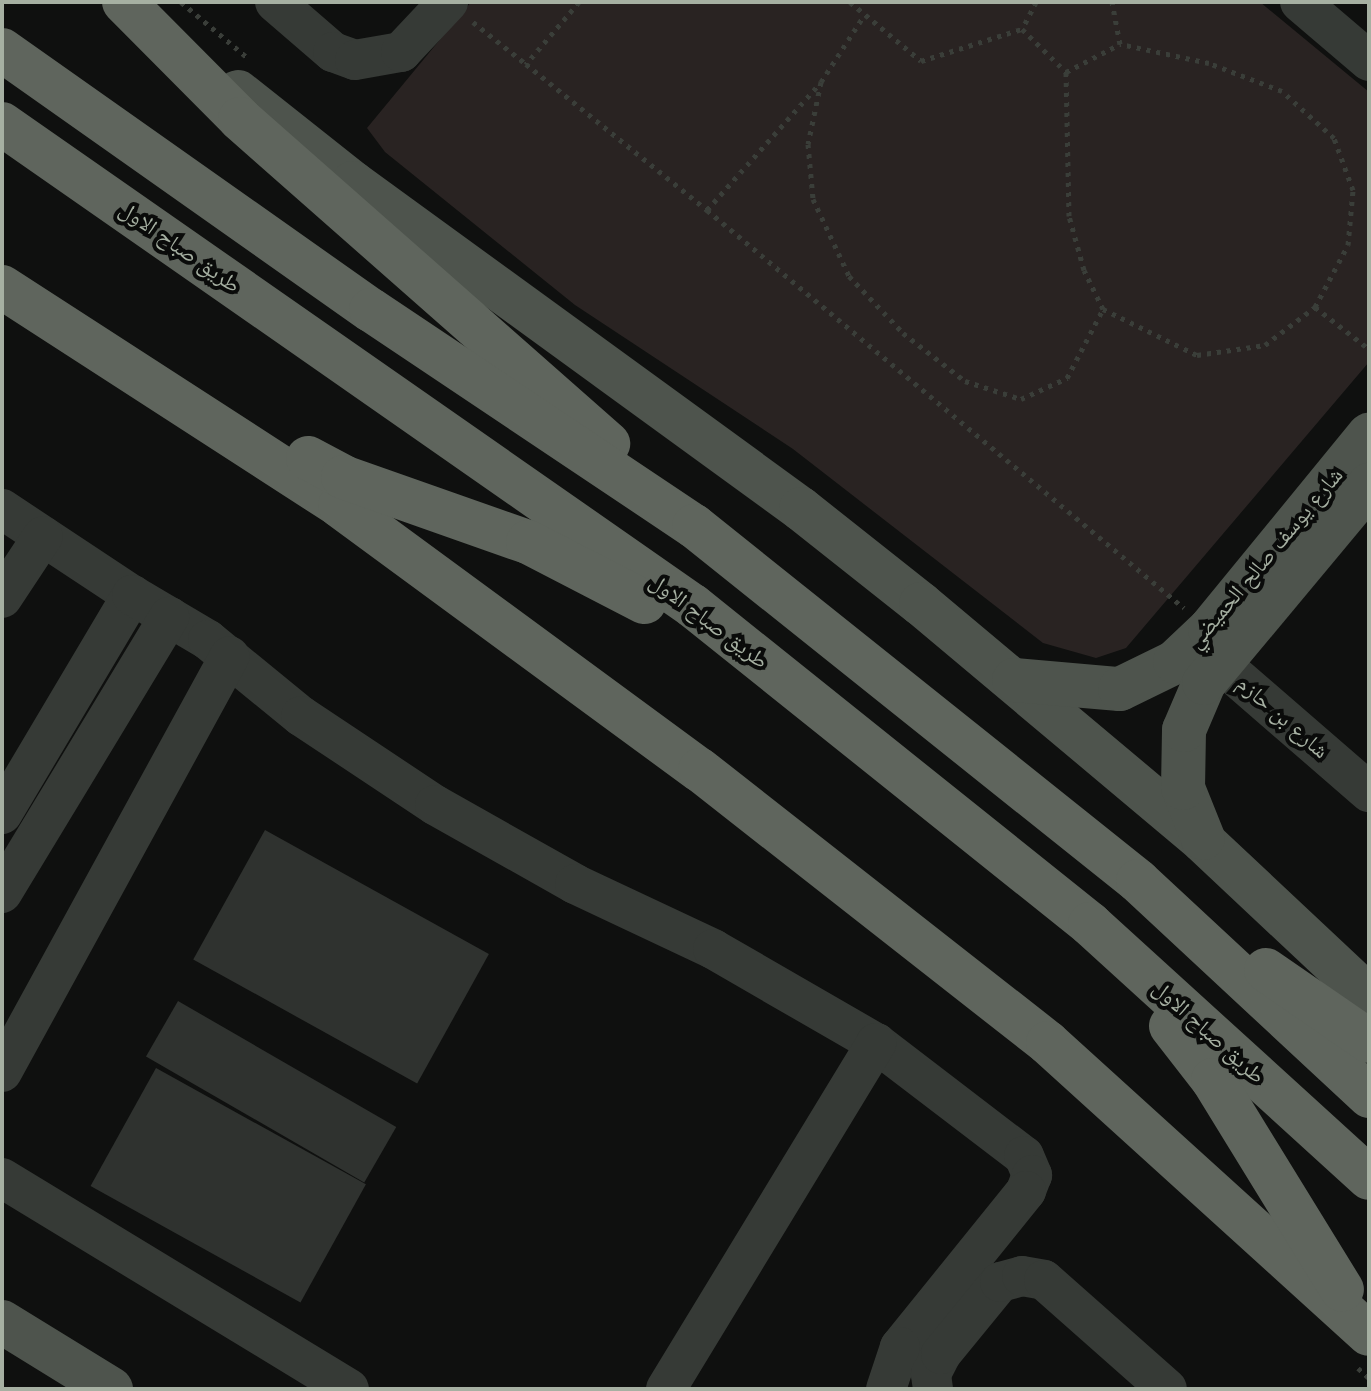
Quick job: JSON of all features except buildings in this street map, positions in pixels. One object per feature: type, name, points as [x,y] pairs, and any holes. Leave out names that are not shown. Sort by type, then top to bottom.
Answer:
[{"type":"highway","points":[[124,2],[240,119],[576,413],[694,526]]},
{"type":"highway","points":[[2,50],[371,310],[694,526],[1138,881],[1369,1041]]},
{"type":"highway","name":"طريق صباح الاول","points":[[2,124],[693,606],[1090,924],[1369,1178]]},
{"type":"highway","points":[[2,287],[87,339],[340,506],[700,770],[1048,1043],[1369,1334]]},
{"type":"highway","points":[[87,339],[343,477],[528,542],[602,577],[784,679]]},
{"type":"highway","points":[[1138,881],[1369,1096]]},
{"type":"highway","points":[[1090,924],[1213,1080],[1304,1230],[1369,1324]]},
{"type":"main road","points":[[124,2],[353,183],[801,509],[1014,680],[1203,841],[1369,997]]},
{"type":"main road","name":"شارع يوسف صالح الحميضي","points":[[1203,841],[1183,788],[1184,730],[1204,683],[1209,644],[1369,435]]},
{"type":"main road","name":"شارع يوسف صالح الحميضي","points":[[1014,680],[1120,689],[1152,678],[1209,644],[1369,485]]},
{"type":"main road","points":[[2,1300],[43,1347]]},
{"type":"main road","points":[[2,1322],[111,1389]]},
{"type":"street","points":[[275,2],[333,52],[355,60],[401,52],[419,35],[459,11]]},
{"type":"street","points":[[1300,2],[1369,61]]},
{"type":"street","points":[[2,509],[230,656],[301,716],[435,805],[575,884],[713,949],[876,1043],[1024,1156],[1032,1175],[1026,1191],[900,1347],[886,1389]]},
{"type":"street","points":[[2,598],[43,536]]},
{"type":"street","points":[[2,814],[132,595]]},
{"type":"street","points":[[2,893],[169,617]]},
{"type":"street","name":"شارع بن حازم","points":[[1209,644],[1369,792]]},
{"type":"street","points":[[2,1072],[230,656]]},
{"type":"street","points":[[666,1389],[876,1043]]},
{"type":"street","points":[[2,1178],[349,1389]]},
{"type":"street","points":[[933,1389],[931,1374],[941,1354],[1000,1282],[1022,1276],[1044,1280],[1167,1389]]},
{"type":"path","points":[[526,64],[579,2]]},
{"type":"path","points":[[850,2],[863,17],[921,61],[1022,29],[1036,2]]},
{"type":"path","points":[[1112,2],[1120,44]]},
{"type":"path","points":[[459,11],[707,210],[1209,644]]},
{"type":"path","points":[[707,210],[821,82],[863,17]]},
{"type":"path","points":[[1022,29],[1066,72],[1069,216],[1084,270],[1103,309],[1197,355],[1265,345],[1315,307],[1348,245],[1353,190],[1334,138],[1282,91],[1209,63],[1120,44],[1066,72]]},
{"type":"path","points":[[821,82],[808,144],[813,199],[849,276],[903,333],[965,381],[1021,399],[1067,378],[1103,309]]},
{"type":"path","points":[[1315,307],[1369,349]]},
{"type":"shaded area","points":[[471,2],[1260,2],[1369,92],[1369,362],[1126,648],[1096,658],[1043,643],[793,449],[575,305],[385,152],[367,128]]}]
